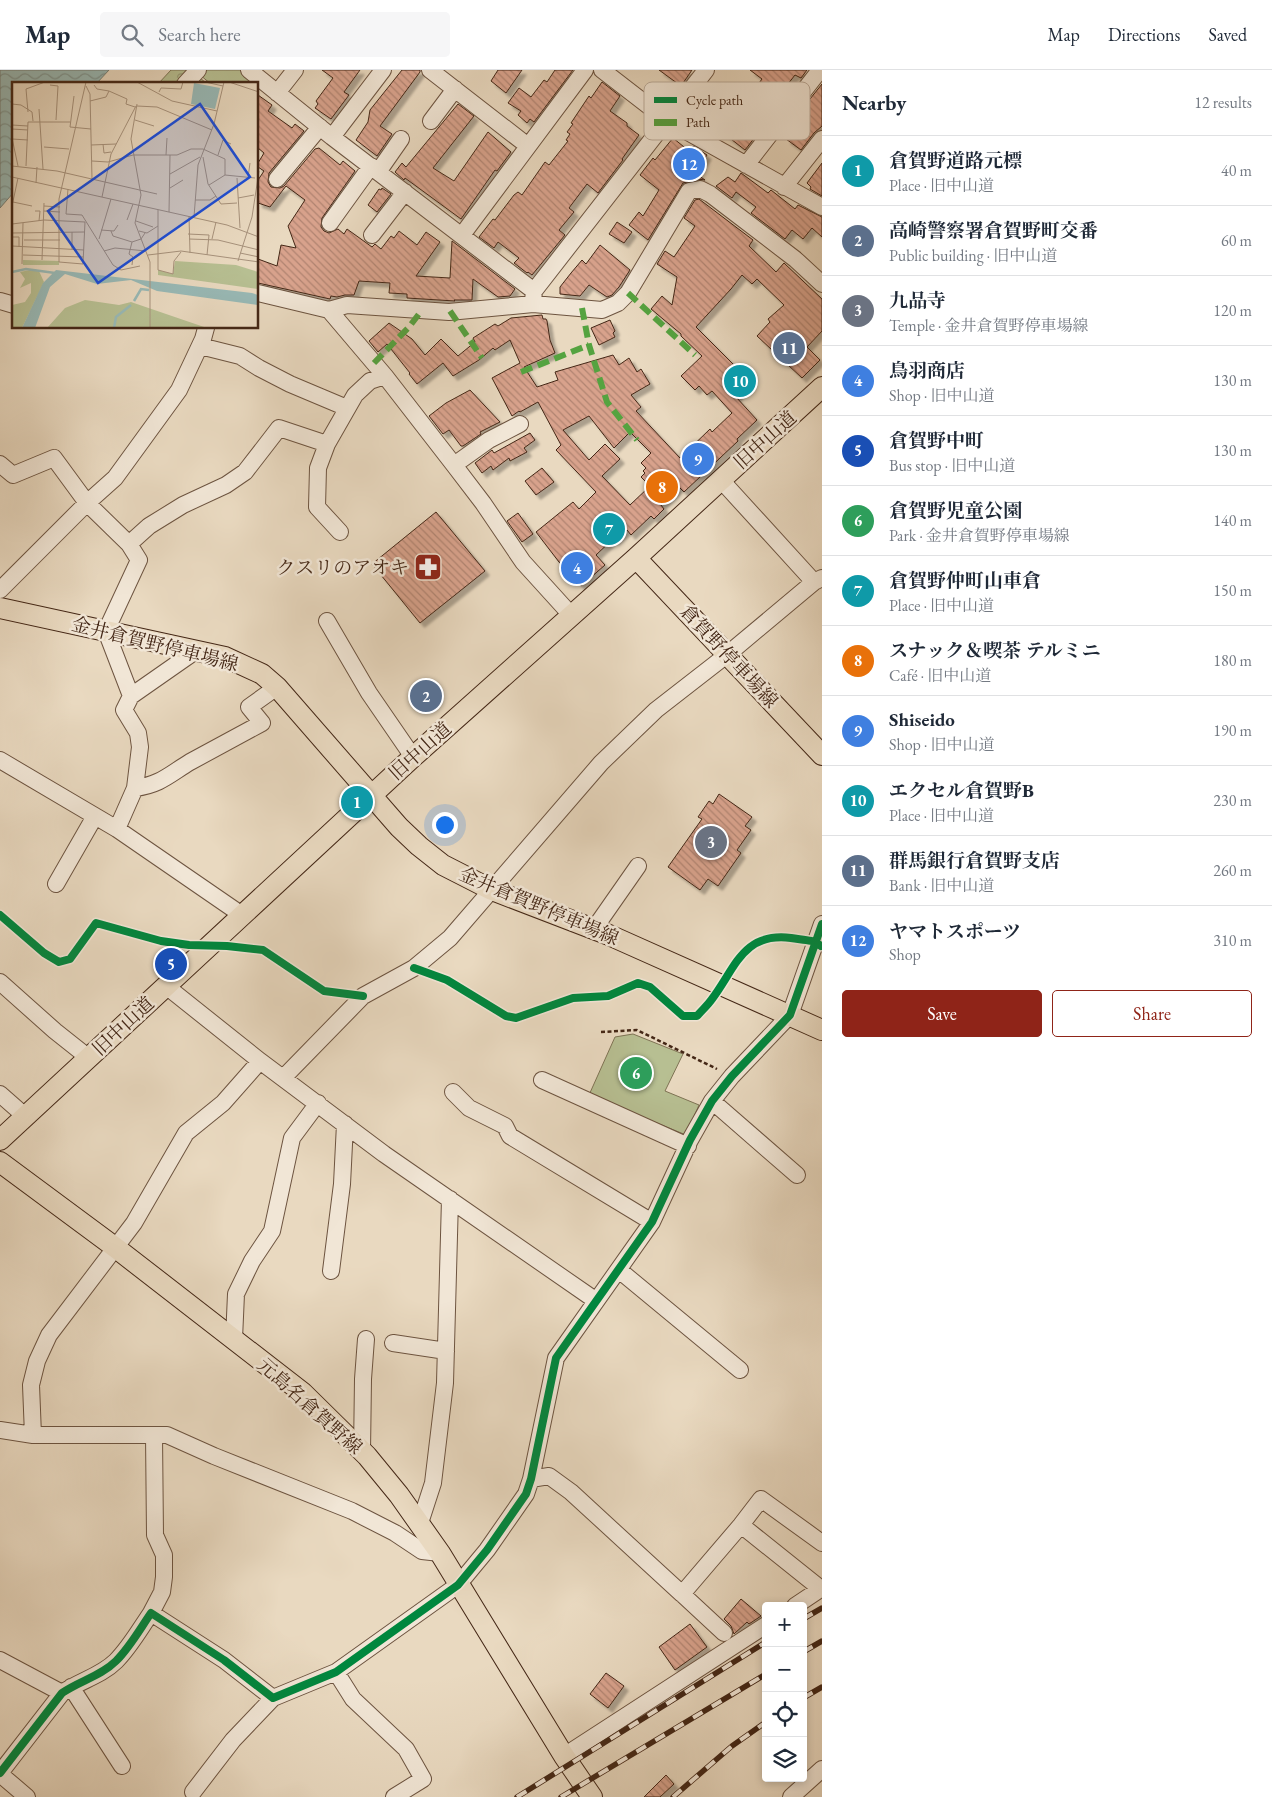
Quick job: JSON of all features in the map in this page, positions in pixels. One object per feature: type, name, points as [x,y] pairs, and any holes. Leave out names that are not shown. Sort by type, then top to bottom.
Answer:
[{"type":"main road","name":"旧中山道","points":[[0,1140],[413,757],[572,616],[822,388]]},
{"type":"main road","name":"倉賀野停車場線","points":[[636,558],[822,755]]},
{"type":"main road","name":"金井倉賀野停車場線","points":[[0,608],[225,658],[243,664],[262,674],[278,687],[398,827],[443,865],[492,890],[594,929],[822,1030]]},
{"type":"main road","name":"元島名倉賀野線","points":[[0,1162],[116,1248],[303,1394],[362,1451],[420,1523],[440,1553],[564,1756],[592,1797]]},
{"type":"street","points":[[187,82],[198,70]]},
{"type":"street","points":[[249,70],[326,132],[462,234],[534,298]]},
{"type":"street","points":[[278,93],[295,70]]},
{"type":"street","points":[[277,179],[326,132],[383,70]]},
{"type":"street","points":[[430,70],[528,146]]},
{"type":"street","points":[[462,234],[585,70]]},
{"type":"street","points":[[602,70],[644,102]]},
{"type":"street","points":[[697,82],[706,70]]},
{"type":"street","points":[[810,83],[820,70]]},
{"type":"street","points":[[431,121],[455,89]]},
{"type":"street","points":[[330,223],[401,139]]},
{"type":"street","points":[[784,187],[822,139]]},
{"type":"street","points":[[534,298],[654,140]]},
{"type":"street","points":[[702,140],[822,207]]},
{"type":"street","points":[[746,165],[765,140]]},
{"type":"street","points":[[259,293],[329,310],[347,305],[449,312],[534,298],[602,310],[618,302],[628,293],[689,191],[700,189],[710,194],[796,258],[822,284]]},
{"type":"street","points":[[372,235],[405,192]]},
{"type":"street","points":[[329,310],[385,376],[454,465],[483,503],[523,562],[572,616]]},
{"type":"street","points":[[0,590],[87,503],[115,478],[174,396],[200,346],[206,329]]},
{"type":"street","points":[[200,346],[240,356],[290,384],[347,408]]},
{"type":"street","points":[[340,532],[317,507],[318,468],[326,444],[355,395],[370,381],[385,376]]},
{"type":"street","points":[[454,465],[489,440],[520,424]]},
{"type":"street","points":[[129,544],[149,526],[183,505],[226,485],[245,472],[279,428],[326,444]]},
{"type":"street","points":[[0,464],[13,475],[54,458],[87,503],[129,544],[139,560],[106,631],[131,696]]},
{"type":"street","points":[[283,1078],[364,996],[414,968],[450,938],[601,763],[656,710],[818,580],[721,480]]},
{"type":"street","points":[[327,620],[369,693],[413,757]]},
{"type":"street","points":[[117,829],[135,788],[140,747],[138,733],[124,710],[131,696],[194,652]]},
{"type":"street","points":[[135,788],[149,786],[162,781],[189,763],[262,723],[249,707],[278,687]]},
{"type":"street","points":[[0,760],[117,829],[242,915]]},
{"type":"street","points":[[56,884],[95,816]]},
{"type":"street","points":[[594,929],[638,866]]},
{"type":"street","points":[[193,1792],[232,1740],[273,1698],[336,1672],[458,1585],[487,1550],[526,1494],[531,1479],[556,1358],[652,1222],[688,1146],[712,1101],[732,1076],[790,1016],[822,924]]},
{"type":"street","points":[[0,982],[55,1031],[89,1058]]},
{"type":"street","points":[[166,986],[260,1061],[384,1154],[596,1300]]},
{"type":"street","points":[[33,1435],[32,1385],[37,1361],[49,1335],[134,1223],[186,1133],[223,1103],[260,1061]]},
{"type":"street","points":[[542,1080],[688,1146]]},
{"type":"street","points":[[453,1092],[469,1108],[505,1126],[510,1136],[652,1222]]},
{"type":"street","points":[[0,1094],[25,1116]]},
{"type":"street","points":[[712,1101],[796,1175]]},
{"type":"street","points":[[234,1339],[236,1294],[252,1261],[272,1231],[292,1138],[318,1103]]},
{"type":"street","points":[[331,1271],[342,1184],[345,1124]]},
{"type":"street","points":[[420,1523],[433,1482],[445,1383],[450,1199]]},
{"type":"street","points":[[619,1270],[740,1370]]},
{"type":"street","points":[[362,1451],[363,1379],[366,1339]]},
{"type":"street","points":[[393,1343],[446,1351]]},
{"type":"street","points":[[0,1430],[33,1435],[167,1435],[214,1456],[352,1510],[395,1533],[422,1551],[440,1553]]},
{"type":"street","points":[[27,1797],[0,1774],[66,1690],[96,1675],[116,1661],[152,1613],[162,1592],[164,1555],[156,1535],[154,1436]]},
{"type":"street","points":[[531,1479],[549,1476],[571,1492],[724,1633]]},
{"type":"street","points":[[682,1594],[761,1499],[822,1543]]},
{"type":"street","points":[[741,1525],[822,1589],[801,1602]]},
{"type":"street","points":[[152,1613],[224,1660],[273,1698]]},
{"type":"street","points":[[564,1756],[762,1628]]},
{"type":"street","points":[[0,1660],[66,1690],[122,1766]]},
{"type":"street","points":[[336,1672],[353,1699],[406,1749],[423,1780],[394,1797]]},
{"type":"street","points":[[791,1797],[822,1770]]},
{"type":"path","points":[[601,1032],[637,1030],[732,1076]]},
{"type":"green space","points":[[171,70],[194,70],[205,82],[160,82]]},
{"type":"green space","points":[[206,70],[240,70],[251,80],[250,82],[209,82],[200,75]]},
{"type":"green space","points":[[633,1034],[683,1054],[665,1091],[699,1105],[686,1135],[589,1095],[615,1037]]},
{"type":"water","points":[[0,70],[109,70],[98,82],[12,82],[12,194],[0,208]]},
{"type":"building","points":[[322,70],[360,70],[344,92],[349,95],[331,119],[315,108],[318,104],[316,101],[333,78]]},
{"type":"building","points":[[402,70],[420,70],[420,72],[380,126],[392,134],[377,156],[356,140],[368,122],[370,110]]},
{"type":"building","points":[[498,70],[522,70],[506,93],[491,81]]},
{"type":"building","points":[[555,70],[573,70],[534,122],[530,119],[527,123],[518,115],[521,111],[508,103],[519,88],[531,97],[544,80],[547,82]]},
{"type":"building","points":[[659,70],[692,70],[684,82],[676,82]]},
{"type":"building","points":[[750,70],[807,70],[801,78],[795,75],[790,82],[760,82],[762,79]]},
{"type":"building","points":[[602,82],[620,96],[610,111],[627,123],[627,126],[639,135],[598,193],[587,184],[569,208],[574,212],[559,230],[565,235],[532,275],[514,263],[519,258],[498,242],[494,248],[479,237],[514,195],[518,192],[522,195],[545,162],[549,165],[568,141],[566,140],[570,134],[567,132],[573,124],[571,123],[589,96],[591,98]]},
{"type":"building","points":[[822,84],[822,126],[810,138],[810,99]]},
{"type":"building","points":[[259,96],[272,105],[268,111],[292,128],[295,124],[304,131],[269,173],[268,182],[271,187],[280,188],[284,186],[315,149],[319,148],[340,165],[343,161],[355,171],[322,218],[321,227],[324,231],[329,233],[338,229],[344,234],[347,229],[372,247],[375,244],[381,249],[391,236],[394,238],[399,231],[417,245],[426,232],[440,242],[416,276],[450,278],[452,241],[515,289],[510,296],[498,297],[473,279],[472,300],[455,301],[407,298],[407,294],[389,293],[390,283],[359,281],[354,295],[331,296],[330,299],[259,283],[259,259],[277,266],[281,245],[296,248],[288,226],[305,200],[286,186],[270,207],[259,203],[259,178],[264,171],[259,168],[259,161],[264,153],[259,149]]},
{"type":"building","points":[[458,104],[474,116],[433,168],[454,181],[488,132],[511,152],[497,171],[495,170],[461,219],[395,172],[402,163],[406,167]]},
{"type":"building","points":[[671,140],[675,140],[689,151],[693,146],[707,155],[695,173],[705,180],[698,179],[683,183],[648,240],[629,225],[639,212],[643,216],[659,190],[640,175],[653,158],[655,160]]},
{"type":"building","points":[[732,140],[753,140],[745,150]]},
{"type":"building","points":[[787,140],[809,140],[801,150]]},
{"type":"building","points":[[822,163],[822,196],[810,189],[811,187],[807,183]]},
{"type":"building","points":[[741,173],[768,193],[771,190],[795,209],[798,205],[822,217],[822,237],[812,228],[803,239],[792,230],[785,239],[751,213],[756,207],[736,192],[732,198],[716,186],[728,177],[735,182]]},
{"type":"building","points":[[382,188],[391,194],[377,212],[368,205],[379,189],[381,190]]},
{"type":"building","points":[[699,199],[753,240],[749,246],[776,272],[784,263],[822,299],[822,331],[807,347],[820,360],[802,378],[757,336],[770,322],[768,319],[784,305],[757,279],[752,284],[742,275],[696,327],[751,382],[736,397],[757,420],[737,439],[738,441],[684,492],[679,487],[661,505],[664,509],[654,519],[651,516],[631,535],[627,530],[614,541],[613,539],[596,555],[605,565],[581,586],[559,562],[536,532],[573,502],[579,509],[596,492],[556,450],[561,445],[538,402],[512,416],[492,378],[520,363],[510,340],[495,350],[493,348],[479,360],[453,376],[443,363],[417,384],[387,344],[378,352],[369,341],[389,323],[412,339],[425,355],[441,339],[458,356],[475,342],[473,338],[495,324],[498,326],[511,318],[542,315],[543,319],[547,321],[550,340],[555,353],[524,367],[537,387],[558,380],[555,372],[613,355],[619,365],[629,358],[637,372],[641,369],[650,384],[631,395],[641,407],[636,411],[680,458],[710,429],[712,432],[732,413],[712,391],[707,395],[699,386],[695,390],[681,376],[702,356],[681,334],[651,309],[662,296],[672,305],[677,277],[657,264],[665,251],[674,257],[695,226],[684,218],[695,200]],"holes":[[[589,416],[614,448],[630,432],[651,453],[641,463],[646,468],[643,471],[645,473],[641,477],[650,486],[630,505],[602,476],[620,459],[605,444],[589,460],[563,430]]]},
{"type":"building","points":[[617,222],[632,232],[624,243],[609,234]]},
{"type":"building","points":[[600,245],[630,270],[619,287],[612,295],[607,297],[589,285],[580,296],[560,294],[560,287],[571,273],[582,260],[586,264]]},
{"type":"building","points":[[610,320],[615,331],[613,333],[615,337],[599,345],[591,328]]},
{"type":"building","points":[[470,390],[500,422],[480,432],[481,434],[461,446],[449,430],[443,434],[429,416],[446,403]]},
{"type":"building","points":[[530,433],[535,440],[524,448],[527,452],[510,461],[509,458],[493,470],[491,466],[482,473],[475,463],[492,450],[494,453]]},
{"type":"building","points":[[542,468],[554,482],[536,495],[525,481]]},
{"type":"building","name":"クスリのアオキ","points":[[436,512],[485,571],[420,623],[372,564]]},
{"type":"building","points":[[518,513],[533,534],[522,542],[507,521]]},
{"type":"building","points":[[719,794],[752,817],[745,826],[751,830],[737,850],[741,853],[718,886],[708,879],[700,890],[668,867],[702,819],[698,817],[709,801],[713,804]]},
{"type":"building","points":[[741,1599],[761,1616],[749,1624],[747,1622],[734,1634],[731,1626],[724,1619]]},
{"type":"building","points":[[690,1624],[707,1647],[675,1670],[659,1647]]},
{"type":"building","points":[[606,1673],[624,1686],[608,1708],[590,1694]]},
{"type":"building","points":[[666,1775],[674,1784],[660,1797],[644,1797]]},
{"type":"railway","points":[[807,1617],[822,1608]]},
{"type":"railway","points":[[807,1650],[822,1641]]},
{"type":"railway","points":[[517,1797],[762,1644]]},
{"type":"railway","points":[[561,1797],[762,1676]]},
{"type":"railway","points":[[807,1696],[822,1687]]},
{"type":"railway","points":[[673,1797],[732,1746],[762,1725]]},
{"type":"marked path","points":[[628,293],[695,355]]},
{"type":"marked path","points":[[582,308],[589,345],[607,402],[637,440]]},
{"type":"marked path","points":[[374,363],[409,327],[422,310]]},
{"type":"marked path","points":[[450,311],[482,358]]},
{"type":"marked path","points":[[521,372],[589,345]]},
{"type":"cycle path","points":[[0,915],[44,953],[59,962],[70,959],[96,923],[161,941],[189,945],[227,946],[263,950],[324,991],[363,996]]},
{"type":"cycle path","points":[[0,1773],[62,1693],[104,1671],[116,1661],[151,1613],[224,1660],[273,1698],[336,1672],[458,1585],[487,1550],[526,1494],[531,1479],[556,1358],[652,1222],[690,1140],[712,1101],[732,1076],[790,1015],[822,924]]},
{"type":"cycle path","points":[[414,968],[447,980],[506,1016],[516,1018],[573,998],[608,996],[638,983],[650,987],[683,1016],[697,1016],[710,1001],[742,954],[751,946],[775,938],[807,940],[821,946]]},
{"type":"place","name":"ヤマトスポーツ","points":[[689,164]]},
{"type":"place","name":"群馬銀行倉賀野支店","points":[[789,348]]},
{"type":"place","name":"エクセル倉賀野B","points":[[740,381]]},
{"type":"place","name":"Shiseido","points":[[698,459]]},
{"type":"place","name":"スナック＆喫茶 テルミニ","points":[[662,487]]},
{"type":"place","name":"倉賀野仲町山車倉","points":[[609,529]]},
{"type":"place","name":"クスリのアオキ","points":[[428,567]]},
{"type":"place","name":"鳥羽商店","points":[[577,568]]},
{"type":"place","name":"高崎警察署倉賀野町交番","points":[[426,696]]},
{"type":"place","name":"倉賀野道路元標","points":[[357,802]]},
{"type":"place","name":"九品寺","points":[[711,842]]},
{"type":"place","name":"倉賀野中町","points":[[171,964]]},
{"type":"place","name":"倉賀野児童公園","points":[[636,1073]]}]
